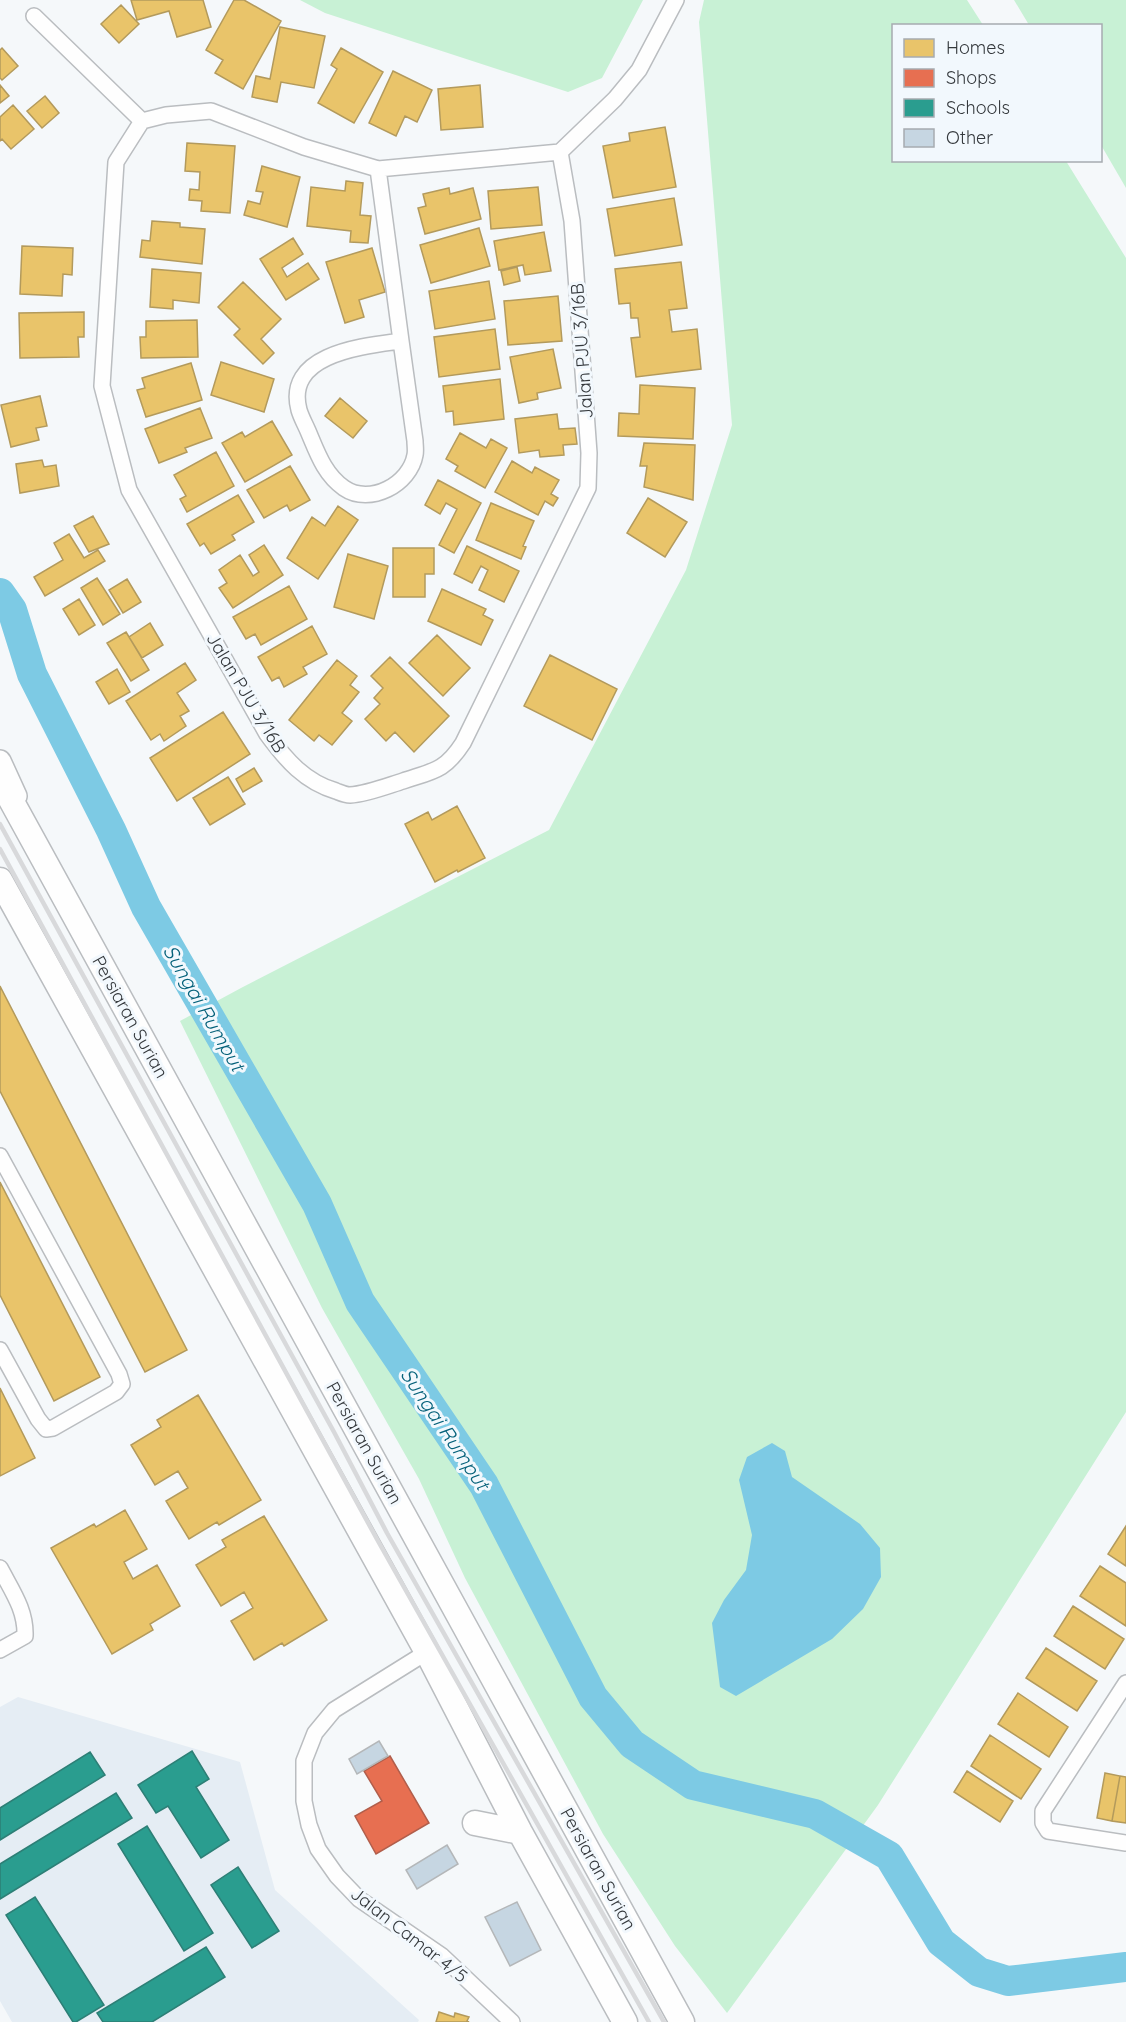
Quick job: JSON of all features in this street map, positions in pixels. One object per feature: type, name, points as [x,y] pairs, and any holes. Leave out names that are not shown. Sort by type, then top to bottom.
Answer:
[{"type":"main road","name":"Persiaran Surian","points":[[0,761],[46,864]]},
{"type":"main road","name":"Persiaran Surian","points":[[0,780],[682,2022]]},
{"type":"main road","points":[[0,880],[427,1652],[520,1832],[625,2022]]},
{"type":"main road","points":[[475,1823],[520,1832]]},
{"type":"street","points":[[34,16],[142,122],[166,115],[211,111],[304,147],[378,169],[560,152],[615,99],[639,70],[676,0]]},
{"type":"street","name":"Jalan PJU 3/16B","points":[[142,122],[116,162],[102,386],[129,490],[267,734],[282,755],[299,772],[322,787],[348,795],[389,786],[441,768],[455,756],[588,488],[589,453],[572,221],[560,152]]},
{"type":"street","points":[[378,169],[415,441],[415,455],[411,467],[402,480],[388,489],[367,495],[355,493],[344,488],[331,476],[321,461],[298,409],[300,384],[316,364],[334,354],[352,348],[401,340]]},
{"type":"street","points":[[0,1156],[119,1374],[122,1384],[116,1392],[53,1428],[46,1429],[38,1419],[0,1350]]},
{"type":"street","points":[[0,1568],[23,1612],[25,1636],[0,1650]]},
{"type":"street","name":"Jalan Camar 4/5","points":[[427,1652],[334,1710],[315,1733],[304,1761],[304,1801],[309,1825],[318,1849],[337,1876],[359,1899],[442,1956],[512,2022]]},
{"type":"street","points":[[1126,1683],[1043,1811],[1043,1823],[1048,1831],[1126,1844]]},
{"type":"shaded area","points":[[18,1697],[240,1762],[275,1890],[419,2020],[418,2022],[12,2022],[0,2001],[0,1707]]},
{"type":"green space","points":[[300,0],[643,0],[602,78],[568,92],[325,13]]},
{"type":"green space","points":[[704,0],[967,0],[982,24],[892,24],[892,162],[1067,162],[1126,258],[1126,1412],[878,1805],[727,2013],[675,1946],[603,1834],[465,1578],[419,1479],[322,1308],[180,1021],[549,830],[686,570],[732,425],[699,22]]},
{"type":"green space","points":[[1014,0],[1126,0],[1126,188],[1102,147],[1102,24],[1028,24]]},
{"type":"water","points":[[772,1443],[785,1451],[792,1477],[860,1524],[880,1548],[881,1577],[863,1609],[832,1639],[736,1696],[720,1687],[712,1623],[724,1600],[746,1570],[752,1535],[739,1480],[747,1457]]},
{"type":"building: Homes","points":[[131,0],[203,0],[211,27],[177,37],[169,11],[137,20]]},
{"type":"building: Homes","points":[[234,0],[244,0],[281,21],[243,89],[215,73],[223,60],[206,50]]},
{"type":"building: Homes","points":[[121,5],[139,24],[119,43],[101,24]]},
{"type":"building: Homes","points":[[280,27],[325,36],[314,88],[281,82],[277,102],[252,97],[256,76],[270,79]]},
{"type":"building: Homes","points":[[2,48],[18,66],[2,80],[0,78],[0,50]]},
{"type":"building: Homes","points":[[341,48],[383,72],[354,123],[318,103],[337,69],[331,65]]},
{"type":"building: Homes","points":[[393,71],[432,90],[417,122],[405,116],[396,136],[369,123]]},
{"type":"building: Homes","points":[[0,85],[9,96],[0,103]]},
{"type":"building: Homes","points":[[480,85],[483,127],[441,130],[438,89]]},
{"type":"building: Homes","points":[[45,96],[59,113],[42,128],[27,111]]},
{"type":"building: Homes","points":[[13,105],[34,129],[11,149],[2,139],[0,141],[0,117]]},
{"type":"building: Homes","points":[[665,127],[676,187],[613,198],[603,146],[630,141],[629,133]]},
{"type":"building: Homes","points":[[187,143],[235,146],[230,213],[201,211],[202,201],[189,200],[190,189],[199,190],[200,172],[185,171]]},
{"type":"building: Homes","points":[[262,166],[300,177],[287,227],[244,215],[248,201],[260,204],[263,192],[256,191]]},
{"type":"building: Homes","points":[[346,181],[363,183],[360,215],[371,216],[368,243],[350,242],[351,231],[307,226],[311,187],[345,191]]},
{"type":"building: Homes","points":[[538,187],[542,225],[491,229],[488,191]]},
{"type":"building: Homes","points":[[449,188],[450,194],[473,188],[481,219],[425,234],[418,208],[426,206],[423,194]]},
{"type":"building: Homes","points":[[674,198],[682,245],[615,256],[607,209]]},
{"type":"building: Homes","points":[[152,221],[180,223],[180,227],[205,229],[202,264],[140,257],[142,240],[150,241]]},
{"type":"building: Homes","points":[[479,228],[490,266],[431,283],[420,245]]},
{"type":"building: Homes","points":[[544,232],[551,271],[525,275],[523,265],[499,270],[494,241]]},
{"type":"building: Homes","points":[[293,238],[303,254],[282,268],[287,277],[308,263],[319,279],[286,300],[260,259]]},
{"type":"building: Homes","points":[[22,246],[73,248],[72,275],[63,274],[62,296],[20,294]]},
{"type":"building: Homes","points":[[372,248],[385,292],[359,300],[364,317],[345,323],[326,262]]},
{"type":"building: Homes","points":[[681,262],[687,308],[669,310],[672,332],[697,329],[701,369],[636,377],[631,338],[640,337],[638,318],[631,318],[630,303],[619,304],[615,269]]},
{"type":"building: Homes","points":[[517,267],[520,281],[504,285],[501,271]]},
{"type":"building: Homes","points":[[152,269],[201,273],[199,303],[173,300],[173,309],[150,307]]},
{"type":"building: Homes","points":[[489,281],[495,319],[435,329],[429,291]]},
{"type":"building: Homes","points":[[243,282],[281,319],[261,339],[274,353],[263,364],[234,335],[240,329],[218,307]]},
{"type":"building: Homes","points":[[558,296],[562,341],[508,345],[504,301]]},
{"type":"building: Homes","points":[[84,312],[84,337],[78,337],[79,357],[20,358],[19,313]]},
{"type":"building: Homes","points":[[197,320],[198,357],[141,358],[140,337],[146,337],[146,321]]},
{"type":"building: Homes","points":[[495,329],[500,369],[439,377],[434,337]]},
{"type":"building: Homes","points":[[553,349],[561,388],[537,393],[538,399],[519,403],[510,357]]},
{"type":"building: Homes","points":[[221,362],[274,379],[264,412],[211,395]]},
{"type":"building: Homes","points":[[191,363],[202,400],[146,417],[137,390],[145,388],[142,378]]},
{"type":"building: Homes","points":[[500,379],[504,419],[454,425],[453,411],[446,412],[443,386]]},
{"type":"building: Homes","points":[[640,385],[695,388],[693,439],[618,436],[619,413],[639,414]]},
{"type":"building: Homes","points":[[40,396],[47,426],[36,428],[39,440],[11,447],[1,405]]},
{"type":"building: Homes","points":[[340,398],[367,421],[353,438],[325,416]]},
{"type":"building: Homes","points":[[200,408],[212,438],[185,448],[187,452],[159,463],[145,429]]},
{"type":"building: Homes","points":[[557,414],[559,429],[575,428],[577,444],[563,445],[564,455],[540,457],[539,450],[519,453],[515,419]]},
{"type":"building: Homes","points":[[272,421],[292,455],[245,482],[222,443],[242,432],[245,437]]},
{"type":"building: Homes","points":[[460,433],[486,448],[491,439],[507,448],[485,488],[455,471],[458,466],[446,459]]},
{"type":"building: Homes","points":[[644,443],[695,445],[693,500],[644,487],[647,466],[640,466]]},
{"type":"building: Homes","points":[[216,452],[234,486],[187,512],[180,499],[186,496],[174,475]]},
{"type":"building: Homes","points":[[42,460],[44,467],[56,465],[59,486],[20,493],[16,464]]},
{"type":"building: Homes","points":[[512,461],[532,473],[535,467],[559,480],[551,494],[558,498],[553,506],[545,501],[538,515],[495,492]]},
{"type":"building: Homes","points":[[290,466],[310,500],[290,511],[287,505],[264,518],[247,490]]},
{"type":"building: Homes","points":[[438,480],[481,503],[454,553],[439,545],[457,509],[446,503],[440,514],[425,505]]},
{"type":"building: Homes","points":[[238,495],[254,522],[232,535],[235,540],[211,554],[204,543],[200,546],[187,524]]},
{"type":"building: Homes","points":[[648,498],[687,522],[665,557],[627,533]]},
{"type":"building: Homes","points":[[491,503],[534,521],[523,546],[526,547],[521,559],[476,540]]},
{"type":"building: Homes","points":[[338,506],[358,520],[318,579],[287,558],[312,517],[325,526]]},
{"type":"building: Homes","points":[[93,516],[109,544],[89,552],[74,526]]},
{"type":"building: Homes","points":[[69,534],[84,558],[98,550],[105,561],[45,596],[34,577],[63,560],[54,543]]},
{"type":"building: Homes","points":[[264,545],[283,575],[233,608],[219,588],[227,583],[219,570],[240,555],[253,576],[259,572],[249,555]]},
{"type":"building: Homes","points":[[467,546],[519,571],[504,602],[479,590],[488,570],[481,566],[472,583],[454,574]]},
{"type":"building: Homes","points":[[393,548],[434,548],[434,574],[425,574],[425,597],[393,597]]},
{"type":"building: Homes","points":[[348,554],[388,566],[374,619],[334,607]]},
{"type":"building: Homes","points":[[97,578],[120,614],[103,625],[81,588]]},
{"type":"building: Homes","points":[[127,579],[141,602],[123,613],[109,590]]},
{"type":"building: Homes","points":[[289,586],[307,619],[261,645],[255,634],[246,639],[233,617]]},
{"type":"building: Homes","points":[[442,589],[486,609],[483,615],[493,620],[481,645],[428,621]]},
{"type":"building: Homes","points":[[79,599],[95,625],[79,635],[63,609]]},
{"type":"building: Homes","points":[[150,623],[163,645],[142,658],[129,637]]},
{"type":"building: Homes","points":[[312,626],[327,654],[303,667],[307,674],[284,687],[279,677],[272,681],[258,657]]},
{"type":"building: Homes","points":[[126,632],[149,670],[131,681],[107,643]]},
{"type":"building: Homes","points":[[437,635],[470,668],[443,696],[409,663]]},
{"type":"building: Homes","points":[[550,655],[617,689],[592,740],[524,706]]},
{"type":"building: Homes","points":[[390,657],[449,716],[414,752],[395,732],[386,741],[365,719],[380,704],[374,698],[383,688],[371,676]]},
{"type":"building: Homes","points":[[337,660],[357,676],[350,685],[359,692],[342,713],[352,721],[332,745],[319,735],[314,741],[289,720]]},
{"type":"building: Homes","points":[[185,663],[196,680],[177,693],[189,711],[180,716],[186,726],[164,741],[160,734],[151,740],[126,701]]},
{"type":"building: Homes","points":[[117,669],[130,692],[109,704],[96,682]]},
{"type":"building: Homes","points":[[223,712],[250,754],[177,801],[150,758]]},
{"type":"building: Homes","points":[[254,768],[262,781],[243,792],[236,779]]},
{"type":"building: Homes","points":[[228,777],[245,804],[210,825],[193,798]]},
{"type":"building: Homes","points":[[457,806],[485,858],[435,882],[405,824],[428,812],[432,820]]},
{"type":"building: Homes","points":[[0,986],[187,1350],[145,1372],[0,1091]]},
{"type":"building: Homes","points":[[0,1182],[100,1377],[54,1401],[0,1295]]},
{"type":"building: Homes","points":[[0,1388],[35,1458],[0,1476]]},
{"type":"building: Homes","points":[[198,1395],[261,1500],[219,1525],[217,1522],[189,1539],[166,1501],[188,1488],[178,1471],[155,1485],[131,1445],[161,1427],[157,1420]]},
{"type":"building: Homes","points":[[125,1510],[147,1549],[124,1562],[133,1579],[157,1565],[180,1606],[150,1624],[153,1630],[112,1654],[51,1548],[94,1524],[96,1527]]},
{"type":"building: Homes","points":[[264,1516],[327,1620],[284,1646],[282,1643],[254,1660],[231,1621],[253,1608],[244,1592],[221,1606],[196,1565],[226,1547],[222,1540]]},
{"type":"building: Homes","points":[[1126,1526],[1126,1566],[1108,1554]]},
{"type":"building: Homes","points":[[1100,1566],[1126,1583],[1126,1626],[1080,1596]]},
{"type":"building: Homes","points":[[1073,1606],[1124,1639],[1105,1669],[1054,1636]]},
{"type":"building: Homes","points":[[1046,1648],[1097,1681],[1077,1711],[1026,1678]]},
{"type":"building: Homes","points":[[1018,1693],[1068,1727],[1049,1757],[998,1724]]},
{"type":"building: Homes","points":[[990,1735],[1041,1769],[1021,1799],[971,1766]]},
{"type":"building: Homes","points":[[967,1771],[1013,1801],[1000,1822],[954,1792]]},
{"type":"building: Homes","points":[[1105,1773],[1120,1776],[1112,1821],[1097,1818]]},
{"type":"building: Homes","points":[[1120,1776],[1126,1777],[1126,1823],[1112,1821]]},
{"type":"building: Homes","points":[[439,2012],[454,2017],[455,2013],[469,2017],[467,2021],[469,2022],[436,2022]]},
{"type":"building: Shops","points":[[390,1756],[429,1823],[376,1854],[355,1816],[382,1801],[364,1771]]},
{"type":"building: Schools","points":[[192,1751],[209,1779],[196,1787],[229,1840],[201,1858],[168,1806],[156,1813],[138,1785]]},
{"type":"building: Schools","points":[[90,1752],[105,1775],[0,1840],[0,1808]]},
{"type":"building: Schools","points":[[116,1793],[132,1818],[0,1899],[0,1864]]},
{"type":"building: Schools","points":[[147,1826],[213,1933],[184,1951],[118,1844]]},
{"type":"building: Schools","points":[[238,1867],[279,1931],[252,1948],[211,1885]]},
{"type":"building: Schools","points":[[35,1897],[104,2005],[76,2022],[73,2022],[6,1915]]},
{"type":"building: Schools","points":[[206,1947],[225,1977],[152,2022],[103,2022],[97,2013]]},
{"type":"building: Other","points":[[379,1741],[388,1756],[357,1774],[349,1759]]},
{"type":"building: Other","points":[[447,1845],[458,1864],[417,1889],[406,1870]]},
{"type":"building: Other","points":[[517,1902],[541,1950],[510,1966],[485,1917]]},
{"type":"waterway","name":"Sungai Rumput","points":[[0,593],[12,610],[32,674],[111,830],[146,907],[317,1204],[360,1302],[484,1485],[593,1697],[632,1744],[693,1785],[815,1814],[889,1856],[941,1942],[979,1972],[1008,1981],[1126,1967]]},
{"type":"railway","points":[[0,824],[334,1432],[387,1533],[664,2022]]},
{"type":"railway","points":[[0,849],[378,1541],[649,2022]]}]
